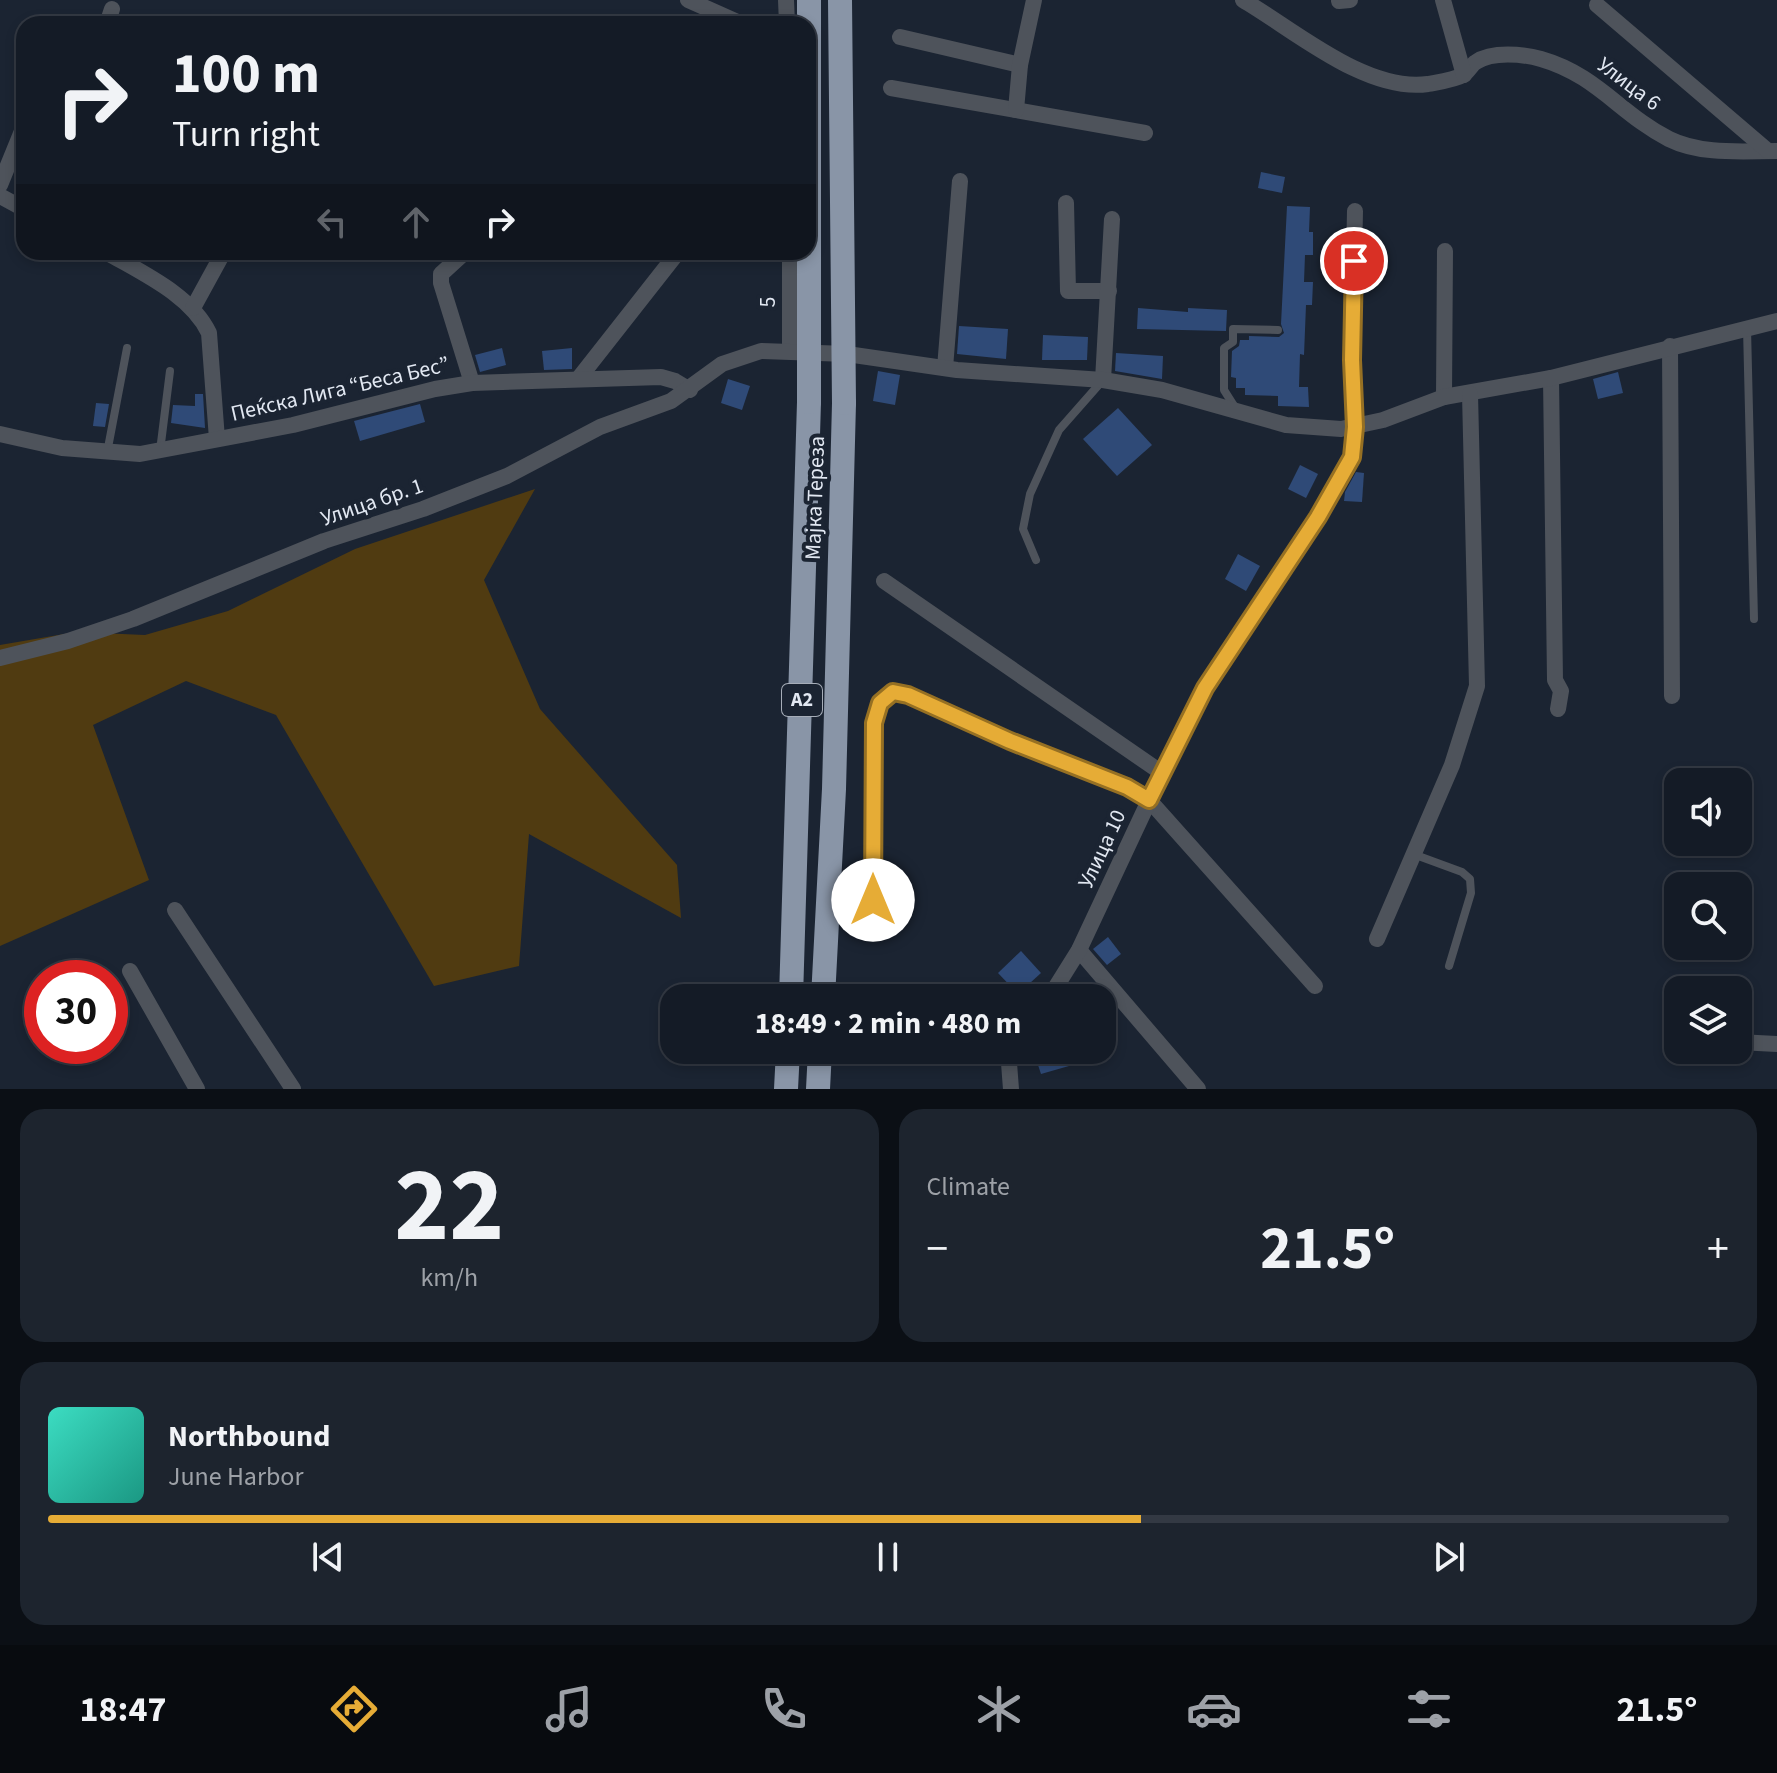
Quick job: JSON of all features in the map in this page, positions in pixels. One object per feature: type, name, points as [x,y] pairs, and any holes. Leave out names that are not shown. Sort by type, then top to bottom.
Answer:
[{"type":"highway","name":"Мајка Тереза","points":[[824,984],[835,758],[844,403],[840,0]]},
{"type":"highway","name":"Мајка Тереза","points":[[791,984],[809,402],[809,260]]},
{"type":"highway","points":[[786,1089],[787,1064]]},
{"type":"highway","points":[[818,1089],[819,1064]]},
{"type":"street","points":[[688,0],[724,16]]},
{"type":"street","points":[[1016,110],[1020,65],[1034,0]]},
{"type":"street","name":"Улица 6","points":[[1243,0],[1305,41],[1385,80],[1411,85],[1464,75],[1477,61],[1507,54],[1539,58],[1587,78],[1628,112],[1672,141],[1719,151],[1772,151]]},
{"type":"street","points":[[1339,1],[1350,0]]},
{"type":"street","points":[[1443,0],[1464,75]]},
{"type":"street","points":[[1597,5],[1772,151]]},
{"type":"street","points":[[900,37],[1020,65]]},
{"type":"street","points":[[891,88],[1145,133]]},
{"type":"street","points":[[0,185],[16,146]]},
{"type":"street","points":[[945,368],[960,181]]},
{"type":"street","points":[[1066,203],[1068,291],[1109,291]]},
{"type":"street","name":"Улица 10","points":[[1058,984],[1079,950],[1205,688],[1349,464],[1355,427],[1352,360],[1355,211]]},
{"type":"street","points":[[1103,380],[1112,219]]},
{"type":"street","points":[[1444,397],[1445,251]]},
{"type":"street","points":[[118,260],[193,308],[219,260]]},
{"type":"street","name":"Пеќска Лига “Беса Бес”","points":[[456,260],[441,274],[472,383]]},
{"type":"street","points":[[579,378],[672,260]]},
{"type":"street","name":"5","points":[[790,260],[790,351]]},
{"type":"street","name":"Пеќска Лига “Беса Бес”","points":[[193,308],[209,333],[217,439]]},
{"type":"street","points":[[790,351],[847,354],[945,368],[1103,380],[1162,390],[1238,413],[1300,427],[1355,427],[1444,397],[1551,378],[1777,321]]},
{"type":"street","points":[[1670,346],[1672,696]]},
{"type":"street","name":"Улица бр. 1","points":[[0,658],[68,641],[133,619],[324,541],[423,509],[507,476],[600,427],[671,401],[722,364],[742,355],[761,351],[790,351]]},
{"type":"street","name":"Пеќска Лига “Беса Бес”","points":[[0,434],[62,448],[107,453],[160,452],[472,383],[661,377],[690,390]]},
{"type":"street","points":[[1551,378],[1555,680],[1561,691],[1558,709]]},
{"type":"street","points":[[1377,939],[1452,765],[1477,686],[1470,394]]},
{"type":"street","points":[[884,581],[1162,773]]},
{"type":"street","points":[[873,926],[874,723],[880,703],[888,694],[908,695],[1010,741],[1127,787],[1149,800],[1315,986]]},
{"type":"street","points":[[175,910],[293,1089]]},
{"type":"street","points":[[1079,950],[1198,1089]]},
{"type":"street","points":[[130,971],[197,1089]]},
{"type":"street","points":[[1752,1043],[1777,1044]]},
{"type":"street","points":[[1009,1064],[1011,1089]]},
{"type":"lane","points":[[1747,327],[1754,619]]},
{"type":"lane","points":[[1238,413],[1224,390],[1224,348],[1233,342],[1233,329],[1278,330]]},
{"type":"lane","points":[[107,453],[127,348]]},
{"type":"lane","points":[[160,452],[170,371]]},
{"type":"lane","points":[[1036,560],[1023,529],[1030,494],[1059,430],[1103,380]]},
{"type":"lane","points":[[1412,854],[1462,872],[1470,879],[1471,893],[1449,966]]},
{"type":"shaded area","points":[[535,489],[484,580],[540,709],[677,865],[681,918],[529,834],[519,966],[434,986],[276,715],[186,681],[93,725],[149,880],[0,946],[0,645],[76,632],[145,635],[228,611],[355,549]]},
{"type":"building","points":[[1261,172],[1285,177],[1282,193],[1258,188]]},
{"type":"building","points":[[1287,206],[1310,207],[1309,232],[1313,232],[1313,255],[1305,255],[1304,282],[1313,282],[1312,305],[1306,305],[1299,387],[1308,387],[1309,407],[1278,406],[1278,396],[1245,395],[1245,388],[1236,388],[1236,378],[1231,377],[1232,351],[1239,346],[1240,340],[1249,340],[1249,336],[1279,337],[1284,333],[1281,324]]},
{"type":"building","points":[[1138,308],[1188,312],[1188,308],[1227,310],[1226,331],[1137,329]]},
{"type":"building","points":[[959,326],[1008,329],[1006,359],[957,354]]},
{"type":"building","points":[[1043,335],[1088,337],[1087,360],[1042,360]]},
{"type":"building","points":[[502,348],[506,365],[480,372],[475,355]]},
{"type":"building","points":[[572,348],[572,369],[544,370],[542,351]]},
{"type":"building","points":[[1116,353],[1163,356],[1162,379],[1115,371]]},
{"type":"building","points":[[878,371],[900,375],[895,405],[873,401]]},
{"type":"building","points":[[1618,372],[1623,393],[1598,399],[1593,379]]},
{"type":"building","points":[[728,379],[750,386],[742,410],[721,403]]},
{"type":"building","points":[[195,394],[203,394],[205,428],[171,423],[173,405],[195,406]]},
{"type":"building","points":[[96,403],[109,404],[105,427],[93,426]]},
{"type":"building","points":[[420,404],[425,422],[360,441],[354,421]]},
{"type":"building","points":[[1118,408],[1152,445],[1117,476],[1083,439]]},
{"type":"building","points":[[1300,465],[1318,474],[1306,498],[1288,489]]},
{"type":"building","points":[[1356,472],[1364,473],[1362,502],[1344,501],[1345,492]]},
{"type":"building","points":[[1238,554],[1260,566],[1246,591],[1225,579]]},
{"type":"building","points":[[1108,937],[1121,954],[1107,965],[1093,949]]},
{"type":"building","points":[[1021,951],[1041,973],[1029,984],[1008,984],[998,973]]},
{"type":"building","points":[[1038,1064],[1068,1064],[1069,1066],[1041,1074]]},
{"type":"route","points":[[873,900],[874,723],[880,703],[893,692],[908,695],[1010,741],[1127,787],[1149,800],[1205,688],[1318,517],[1352,457],[1355,427],[1352,360],[1354,261]]}]
